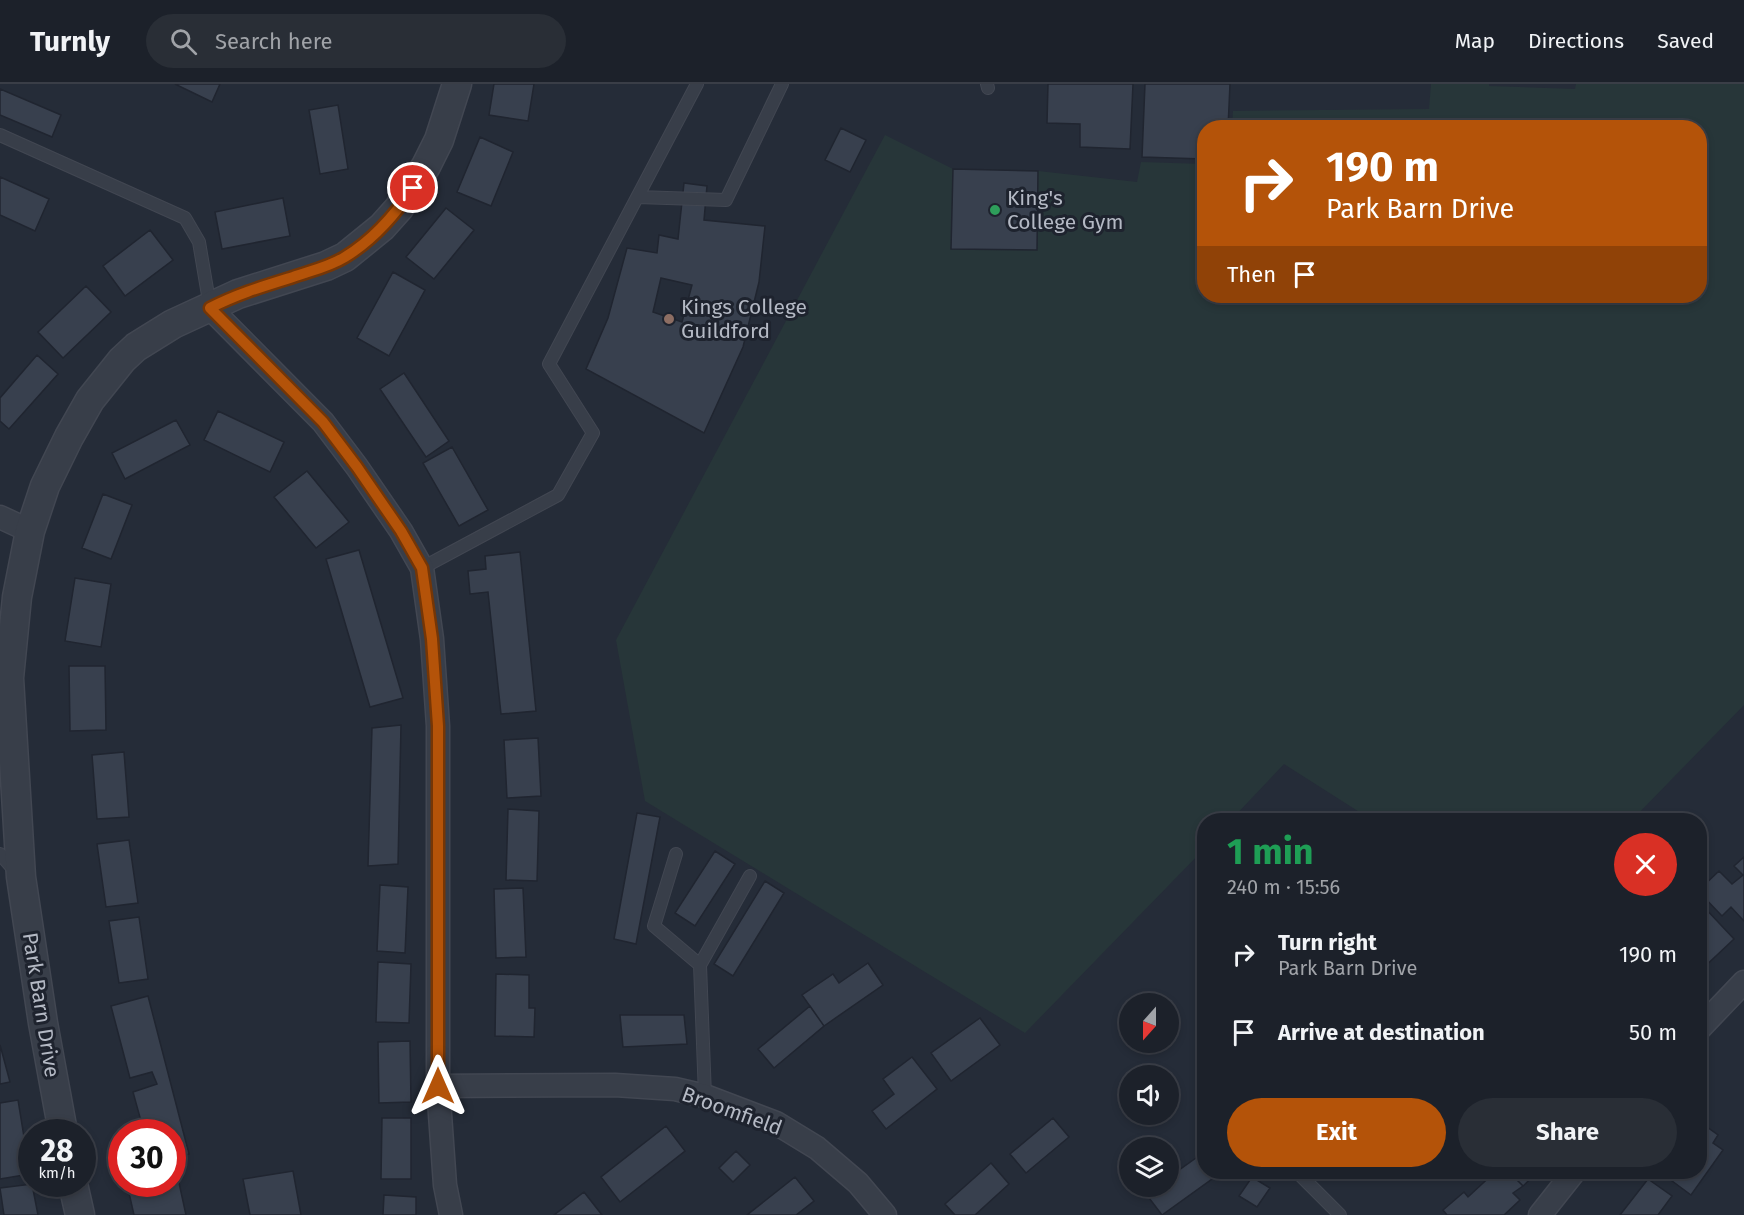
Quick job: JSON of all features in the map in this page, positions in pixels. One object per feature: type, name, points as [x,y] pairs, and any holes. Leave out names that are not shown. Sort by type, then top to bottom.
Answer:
[{"type":"street","name":"Park Barn Drive","points":[[61,1119],[43,1023],[21,877],[7,754],[9,678],[16,597],[30,531],[45,486],[90,400],[117,366],[136,347],[152,335],[238,294],[326,266],[345,257],[382,227],[399,208],[426,166],[439,140],[457,84]]},
{"type":"street","points":[[210,308],[323,422],[395,522],[422,568],[432,639],[438,726],[438,1086],[444,1185],[451,1215]]},
{"type":"street","points":[[0,517],[30,531]]},
{"type":"street","points":[[1707,1021],[1744,982]]},
{"type":"street","name":"Broomfield","points":[[438,1086],[615,1085],[675,1089],[705,1096],[776,1123],[817,1148],[858,1183],[885,1215]]},
{"type":"street","points":[[1540,1215],[1568,1179]]},
{"type":"street","points":[[77,1197],[80,1215]]},
{"type":"lane","points":[[422,568],[558,495],[564,485],[593,433],[549,364],[698,84]]},
{"type":"lane","points":[[638,197],[726,200],[782,84]]},
{"type":"lane","points":[[0,135],[184,218],[198,243],[210,308]]},
{"type":"lane","points":[[0,854],[21,877]]},
{"type":"lane","points":[[676,855],[654,926],[700,965]]},
{"type":"lane","points":[[705,1096],[700,965],[750,876]]},
{"type":"lane","points":[[1305,1179],[1340,1215]]},
{"type":"shaded area","points":[[1431,84],[1489,84],[1489,86],[1575,89],[1576,84],[1744,84],[1744,705],[1639,813],[1361,813],[1284,764],[1238,813],[1197,813],[1197,856],[1025,1033],[645,801],[616,640],[885,135],[953,169],[1037,250],[1038,171],[1137,182],[1141,162],[1197,164],[1197,303],[1707,303],[1707,120],[1232,120],[1233,111],[1429,109]]},
{"type":"building","points":[[175,84],[220,84],[212,102]]},
{"type":"building","points":[[494,84],[534,84],[528,121],[489,115]]},
{"type":"building","points":[[1048,84],[1133,84],[1130,149],[1080,147],[1080,124],[1047,123]]},
{"type":"building","points":[[1145,84],[1230,84],[1228,120],[1197,120],[1197,159],[1142,157]]},
{"type":"building","points":[[0,89],[61,115],[52,137],[0,115]]},
{"type":"building","points":[[338,105],[348,169],[320,174],[309,110]]},
{"type":"building","points":[[841,128],[866,140],[850,172],[825,160]]},
{"type":"building","points":[[480,137],[513,152],[491,206],[457,192]]},
{"type":"building","name":"King's College Gym","points":[[953,169],[1038,171],[1037,250],[951,249]]},
{"type":"building","points":[[0,177],[49,199],[35,231],[0,215]]},
{"type":"building","points":[[684,183],[707,186],[704,220],[765,226],[759,282],[743,347],[704,433],[586,369],[608,318],[627,248],[657,253],[659,235],[678,239]],"holes":[[[661,278],[692,285],[682,322],[653,312]]]},
{"type":"building","points":[[283,198],[290,236],[222,249],[215,212]]},
{"type":"building","points":[[446,208],[474,230],[434,279],[406,257]]},
{"type":"building","points":[[150,230],[173,260],[125,296],[103,266]]},
{"type":"building","points":[[393,272],[425,290],[389,356],[357,338]]},
{"type":"building","points":[[86,286],[111,312],[63,358],[38,332]]},
{"type":"building","points":[[37,355],[58,374],[9,429],[0,421],[0,398]]},
{"type":"building","points":[[404,373],[449,441],[426,457],[380,389]]},
{"type":"building","points":[[218,411],[284,442],[270,472],[204,440]]},
{"type":"building","points":[[176,420],[190,445],[125,479],[112,453]]},
{"type":"building","points":[[452,447],[488,510],[459,526],[423,463]]},
{"type":"building","points":[[307,471],[349,522],[316,548],[274,497]]},
{"type":"building","points":[[103,494],[132,505],[111,559],[82,548]]},
{"type":"building","points":[[359,550],[403,698],[370,707],[326,559]]},
{"type":"building","points":[[520,552],[536,711],[501,714],[488,592],[470,594],[468,571],[486,569],[485,556]]},
{"type":"building","points":[[75,578],[111,584],[101,647],[65,641]]},
{"type":"building","points":[[69,666],[105,666],[106,730],[70,731]]},
{"type":"building","points":[[401,725],[398,864],[368,866],[372,728]]},
{"type":"building","points":[[538,738],[541,796],[507,798],[504,740]]},
{"type":"building","points":[[124,752],[129,817],[97,819],[92,755]]},
{"type":"building","points":[[508,809],[539,811],[537,881],[506,880]]},
{"type":"building","points":[[637,813],[660,817],[636,944],[614,939]]},
{"type":"building","points":[[129,840],[138,903],[106,907],[97,844]]},
{"type":"building","points":[[715,851],[735,864],[695,926],[675,913]]},
{"type":"building","points":[[1744,857],[1744,921],[1731,907],[1722,916],[1707,900],[1707,882],[1719,871],[1732,884],[1743,875],[1734,866]]},
{"type":"building","points":[[765,881],[784,893],[733,976],[714,964]]},
{"type":"building","points":[[380,885],[408,887],[405,953],[377,951]]},
{"type":"building","points":[[523,888],[526,957],[496,958],[494,889]]},
{"type":"building","points":[[1707,910],[1734,939],[1707,964]]},
{"type":"building","points":[[139,917],[148,979],[119,983],[109,921]]},
{"type":"building","points":[[378,962],[411,964],[409,1023],[376,1022]]},
{"type":"building","points":[[868,963],[883,985],[824,1026],[802,995],[833,974],[839,983]]},
{"type":"building","points":[[496,974],[529,975],[529,1008],[535,1008],[534,1037],[495,1036]]},
{"type":"building","points":[[148,996],[180,1119],[140,1119],[133,1092],[157,1084],[152,1072],[130,1078],[111,1006]]},
{"type":"building","points":[[810,1006],[824,1026],[774,1068],[758,1049]]},
{"type":"building","points":[[620,1015],[684,1015],[687,1044],[623,1047]]},
{"type":"building","points":[[980,1018],[1000,1045],[951,1081],[931,1053]]},
{"type":"building","points":[[410,1041],[411,1102],[379,1103],[378,1042]]},
{"type":"building","points":[[0,1045],[10,1082],[0,1084]]},
{"type":"building","points":[[912,1057],[937,1089],[886,1129],[872,1111],[894,1094],[883,1079]]},
{"type":"building","points":[[18,1100],[21,1119],[18,1119],[18,1176],[0,1179],[0,1103]]},
{"type":"building","points":[[382,1118],[411,1118],[411,1179],[381,1179]]},
{"type":"building","points":[[1053,1118],[1069,1137],[1026,1173],[1010,1154]]},
{"type":"building","points":[[666,1126],[685,1151],[620,1202],[601,1177]]},
{"type":"building","points":[[1707,1127],[1718,1135],[1713,1143],[1723,1150],[1707,1172]]},
{"type":"building","points":[[736,1151],[750,1165],[733,1182],[719,1168]]},
{"type":"building","points":[[1196,1158],[1197,1179],[1212,1179],[1162,1215],[1148,1197],[1179,1197],[1179,1170]]},
{"type":"building","points":[[991,1163],[1009,1184],[975,1215],[955,1215],[945,1204]]},
{"type":"building","points":[[293,1171],[301,1215],[250,1215],[243,1179]]},
{"type":"building","points":[[795,1177],[814,1201],[796,1215],[747,1215]]},
{"type":"building","points":[[1251,1179],[1255,1179],[1270,1188],[1257,1207],[1239,1196]]},
{"type":"building","points":[[1487,1179],[1516,1179],[1523,1186],[1513,1193],[1520,1200],[1504,1215],[1447,1215],[1443,1210],[1464,1192],[1468,1197]]},
{"type":"building","points":[[1516,1179],[1530,1179],[1523,1186]]},
{"type":"building","points":[[1648,1179],[1672,1196],[1658,1215],[1620,1215]]},
{"type":"building","points":[[1669,1179],[1702,1179],[1691,1195]]},
{"type":"building","points":[[18,1186],[18,1197],[35,1197],[38,1215],[4,1215],[0,1188]]},
{"type":"building","points":[[584,1192],[602,1215],[554,1215]]},
{"type":"building","points":[[384,1195],[416,1197],[416,1215],[383,1215]]},
{"type":"building","points":[[130,1197],[182,1197],[186,1215],[134,1215]]},
{"type":"place","name":"King's College Gym","points":[[995,210]]},
{"type":"place","name":"Kings College Guildford","points":[[669,319]]},
{"type":"route","points":[[413,188],[382,227],[345,257],[326,266],[238,294],[210,308],[323,422],[401,531],[422,568],[432,639],[438,726],[438,1086]]}]
